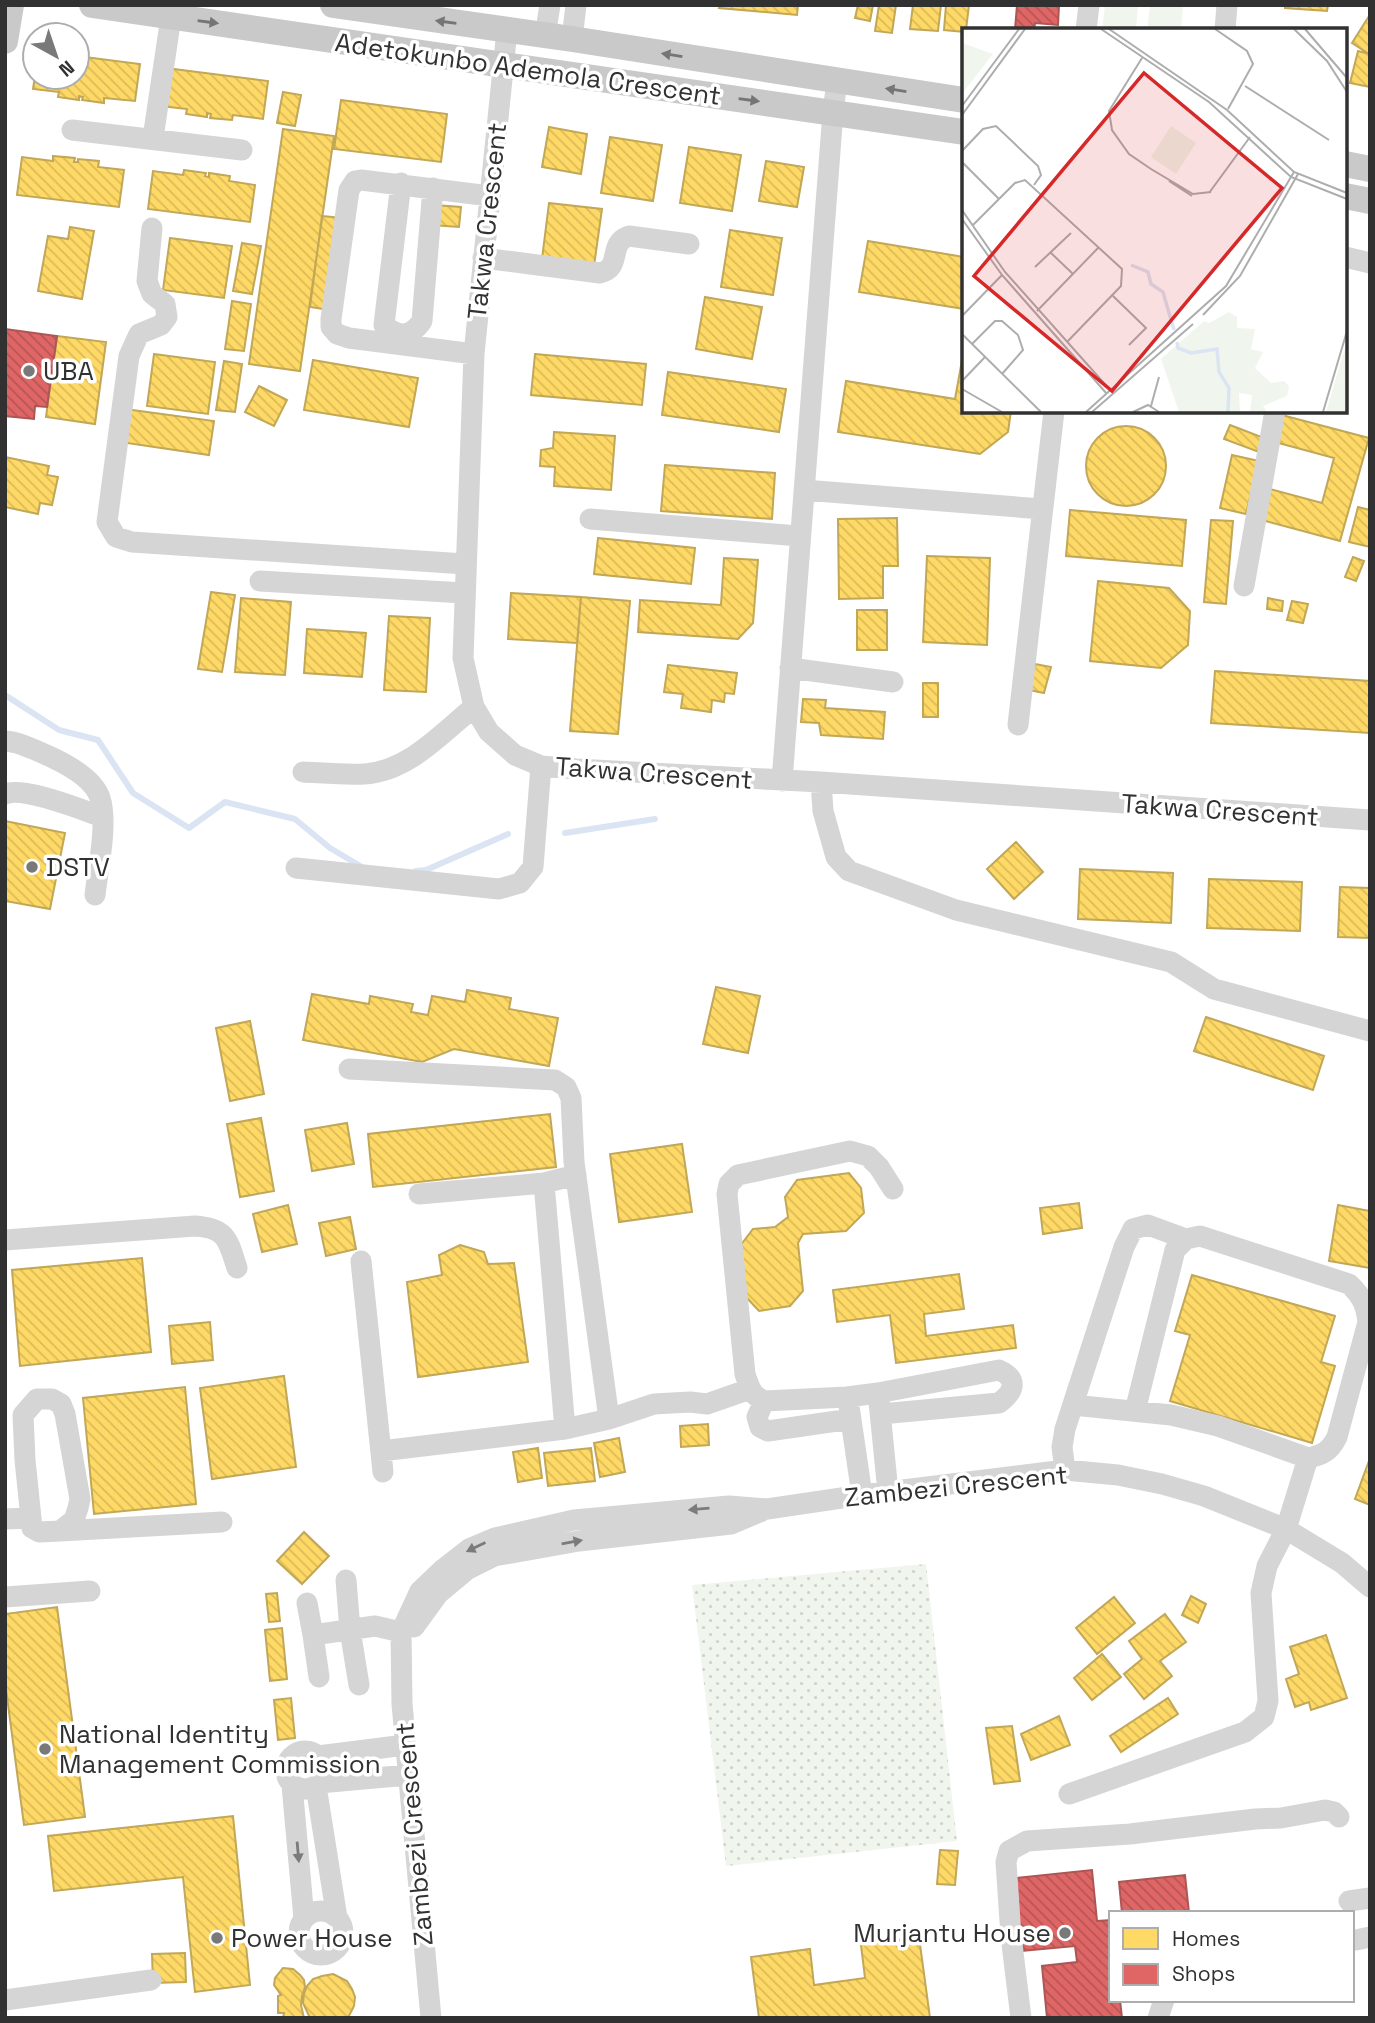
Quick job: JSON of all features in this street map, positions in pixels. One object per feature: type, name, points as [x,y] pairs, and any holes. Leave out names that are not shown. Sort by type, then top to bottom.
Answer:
[{"type":"main road","points":[[5,41],[11,5]]},
{"type":"main road","name":"Adetokunbo Ademola Crescent","points":[[92,5],[962,132]]},
{"type":"main road","name":"Adetokunbo Ademola Crescent","points":[[333,5],[962,100]]},
{"type":"main road","points":[[1347,164],[1370,169]]},
{"type":"main road","points":[[1347,196],[1370,201]]},
{"type":"street","points":[[545,36],[550,5]]},
{"type":"street","points":[[572,39],[576,5]]},
{"type":"street","points":[[1074,28],[1076,5]]},
{"type":"street","points":[[1087,28],[1089,5]]},
{"type":"street","points":[[1225,28],[1227,5]]},
{"type":"street","points":[[153,138],[171,17]]},
{"type":"street","name":"Takwa Crescent","points":[[507,30],[474,354],[464,593],[463,658],[474,707],[489,732],[515,755],[541,766],[821,782],[1370,820]]},
{"type":"street","points":[[782,781],[799,536],[837,81]]},
{"type":"street","points":[[72,130],[242,150]]},
{"type":"street","points":[[474,354],[349,338],[337,334],[331,327],[351,184],[361,180],[401,183],[490,195]]},
{"type":"street","points":[[401,183],[384,325],[397,333],[410,334],[422,321],[433,188]]},
{"type":"street","points":[[152,228],[148,281],[152,294],[165,304],[167,317],[161,325],[139,334],[129,356],[107,522],[116,537],[132,542],[465,564]]},
{"type":"street","points":[[483,258],[600,273],[608,271],[613,265],[617,243],[622,238],[629,236],[689,244]]},
{"type":"street","points":[[1347,257],[1370,263]]},
{"type":"street","points":[[1018,726],[1054,413]]},
{"type":"street","points":[[1244,586],[1275,413]]},
{"type":"street","points":[[804,490],[1042,509]]},
{"type":"street","points":[[590,519],[799,536]]},
{"type":"street","points":[[260,581],[464,593]]},
{"type":"street","points":[[790,668],[893,682]]},
{"type":"street","points":[[303,772],[366,775],[392,769],[415,755],[474,707]]},
{"type":"street","points":[[5,741],[63,762],[85,778],[99,796],[103,817],[95,895]]},
{"type":"street","points":[[296,868],[499,889],[520,883],[533,867],[541,766]]},
{"type":"street","points":[[821,782],[823,811],[836,857],[849,871],[956,910],[1171,961],[1214,989],[1370,1031]]},
{"type":"street","points":[[5,794],[31,794],[103,817]]},
{"type":"street","points":[[349,1069],[555,1080],[566,1087],[571,1098],[572,1146],[609,1419]]},
{"type":"street","points":[[851,1419],[768,1431],[760,1427],[757,1395],[745,1374],[727,1194],[729,1184],[738,1175],[850,1151],[868,1156],[879,1167],[893,1189]]},
{"type":"street","points":[[419,1194],[544,1183],[576,1175]]},
{"type":"street","points":[[544,1183],[565,1429]]},
{"type":"street","points":[[1065,1471],[1062,1447],[1065,1429],[1124,1247],[1133,1229],[1149,1225],[1186,1238],[1200,1236],[1349,1284],[1361,1295],[1367,1308],[1368,1322],[1338,1437],[1331,1449],[1321,1455],[1308,1458],[1218,1426],[1171,1415],[1073,1405]]},
{"type":"street","points":[[5,1240],[211,1227],[222,1233],[230,1243],[237,1268]]},
{"type":"street","points":[[1135,1411],[1175,1250],[1186,1238]]},
{"type":"street","points":[[361,1261],[382,1461],[565,1429],[609,1419],[654,1404],[708,1404],[757,1395],[847,1396],[878,1393],[999,1370],[1007,1374],[1012,1381],[1013,1389],[1009,1396],[999,1403],[881,1414]]},
{"type":"street","points":[[878,1393],[888,1492]]},
{"type":"street","points":[[847,1396],[862,1495]]},
{"type":"street","points":[[60,1531],[74,1520],[80,1499],[61,1404],[52,1399],[37,1399],[14,1415],[15,1462],[32,1528],[39,1532],[60,1531],[222,1522]]},
{"type":"street","points":[[1069,1794],[1245,1732],[1264,1717],[1268,1701],[1261,1593],[1267,1566],[1286,1529],[1308,1458]]},
{"type":"street","name":"Zambezi Crescent","points":[[431,2018],[405,1745],[401,1641],[420,1591],[469,1549],[495,1538],[575,1520],[729,1506],[767,1509],[1065,1471],[1118,1475],[1204,1496],[1286,1529],[1342,1563],[1370,1587]]},
{"type":"street","points":[[5,1519],[31,1518]]},
{"type":"street","points":[[346,1580],[350,1630],[359,1685]]},
{"type":"street","points":[[5,1597],[90,1591]]},
{"type":"street","points":[[307,1603],[319,1677]]},
{"type":"street","points":[[313,1635],[375,1626],[401,1641]]},
{"type":"street","points":[[318,1756],[405,1745]]},
{"type":"street","points":[[304,1919],[292,1785],[286,1771],[291,1757],[304,1751],[312,1752],[323,1762],[324,1769],[318,1785],[337,1918]]},
{"type":"street","points":[[292,1785],[306,1790],[318,1785],[408,1775]]},
{"type":"street","points":[[1021,2018],[1011,1936],[1006,1862],[1009,1851],[1027,1841],[1281,1818],[1325,1810],[1334,1812],[1339,1817]]},
{"type":"street","points":[[324,1911],[332,1913],[342,1924],[342,1940],[332,1951],[318,1955],[304,1947],[300,1941],[300,1926],[304,1919],[309,1914],[324,1911]]},
{"type":"street","points":[[5,2000],[151,1980]]},
{"type":"shaded area","points":[[1105,5],[1138,5],[1136,28],[1102,28]]},
{"type":"shaded area","points":[[1150,5],[1183,5],[1181,28],[1147,28]]},
{"type":"shaded area","points":[[926,1564],[957,1841],[726,1866],[692,1585]]},
{"type":"building: Homes","points":[[720,5],[798,5],[797,15],[719,8]]},
{"type":"building: Homes","points":[[858,5],[873,5],[870,21],[855,18]]},
{"type":"building: Homes","points":[[879,5],[896,5],[892,33],[875,31]]},
{"type":"building: Homes","points":[[913,5],[941,5],[938,31],[910,29]]},
{"type":"building: Homes","points":[[946,5],[969,5],[966,28],[962,28],[962,32],[944,30]]},
{"type":"building: Homes","points":[[1285,5],[1328,5],[1327,11],[1285,8]]},
{"type":"building: Homes","points":[[1370,17],[1369,54],[1352,43]]},
{"type":"building: Homes","points":[[1358,51],[1370,54],[1370,87],[1350,83]]},
{"type":"building: Homes","points":[[91,58],[140,64],[135,101],[104,98],[104,103],[82,100],[83,97],[79,96],[79,100],[58,97],[59,92],[50,91],[91,91]]},
{"type":"building: Homes","points":[[166,68],[268,81],[263,119],[233,115],[232,120],[210,118],[211,114],[207,113],[207,117],[186,114],[187,109],[161,106]]},
{"type":"building: Homes","points":[[283,92],[301,95],[295,126],[277,123]]},
{"type":"building: Homes","points":[[341,100],[447,114],[441,162],[334,149]]},
{"type":"building: Homes","points":[[549,127],[587,134],[581,174],[542,167]]},
{"type":"building: Homes","points":[[283,129],[334,136],[300,371],[249,364]]},
{"type":"building: Homes","points":[[610,137],[662,145],[653,201],[601,193]]},
{"type":"building: Homes","points":[[689,147],[741,155],[732,211],[680,203]]},
{"type":"building: Homes","points":[[53,156],[75,158],[74,162],[78,162],[78,159],[99,161],[98,167],[124,170],[119,207],[17,195],[22,157],[53,161]]},
{"type":"building: Homes","points":[[766,161],[804,167],[797,207],[759,201]]},
{"type":"building: Homes","points":[[184,170],[206,173],[205,176],[209,177],[209,173],[230,176],[229,181],[255,185],[250,222],[148,209],[153,171],[183,175]]},
{"type":"building: Homes","points":[[549,203],[602,209],[594,266],[542,259]]},
{"type":"building: Homes","points":[[434,205],[461,207],[459,227],[432,225]]},
{"type":"building: Homes","points":[[322,216],[342,218],[330,310],[310,307]]},
{"type":"building: Homes","points":[[70,227],[94,231],[82,299],[38,291],[48,236],[68,239]]},
{"type":"building: Homes","points":[[730,230],[782,238],[773,295],[721,287]]},
{"type":"building: Homes","points":[[170,238],[232,246],[224,298],[163,290]]},
{"type":"building: Homes","points":[[868,241],[962,257],[962,309],[859,292]]},
{"type":"building: Homes","points":[[242,243],[261,246],[252,294],[233,291]]},
{"type":"building: Homes","points":[[705,297],[762,307],[752,359],[696,349]]},
{"type":"building: Homes","points":[[232,301],[251,304],[244,351],[225,349]]},
{"type":"building: Homes","points":[[57,336],[106,342],[95,424],[46,417]]},
{"type":"building: Homes","points":[[154,354],[215,362],[208,414],[147,406]]},
{"type":"building: Homes","points":[[535,354],[646,364],[642,405],[531,395]]},
{"type":"building: Homes","points":[[313,360],[418,378],[409,427],[304,410]]},
{"type":"building: Homes","points":[[962,360],[962,413],[1011,413],[1008,432],[980,454],[838,432],[846,381],[955,399]]},
{"type":"building: Homes","points":[[224,361],[242,364],[235,412],[216,410]]},
{"type":"building: Homes","points":[[668,372],[786,389],[779,432],[662,415]]},
{"type":"building: Homes","points":[[259,386],[287,400],[274,426],[245,412]]},
{"type":"building: Homes","points":[[125,409],[214,421],[209,455],[120,442]]},
{"type":"building: Homes","points":[[1278,414],[1369,438],[1340,541],[1258,519],[1266,488],[1322,503],[1334,458],[1271,441]]},
{"type":"building: Homes","points":[[1230,425],[1264,438],[1259,452],[1224,439]]},
{"type":"building: Homes","points":[[1126,426],[1141,429],[1154,438],[1163,451],[1166,466],[1163,481],[1154,494],[1141,503],[1126,506],[1111,503],[1098,494],[1089,481],[1086,466],[1089,451],[1098,438],[1111,429]]},
{"type":"building: Homes","points":[[554,432],[615,436],[611,490],[554,486],[555,467],[540,466],[541,450],[553,448]]},
{"type":"building: Homes","points":[[1232,455],[1259,461],[1246,514],[1220,508]]},
{"type":"building: Homes","points":[[5,457],[49,466],[47,475],[58,477],[52,505],[40,503],[38,514],[5,507]]},
{"type":"building: Homes","points":[[665,465],[775,473],[772,519],[661,511]]},
{"type":"building: Homes","points":[[1358,507],[1370,510],[1370,547],[1349,542]]},
{"type":"building: Homes","points":[[1070,510],[1186,520],[1182,566],[1066,556]]},
{"type":"building: Homes","points":[[897,518],[898,566],[883,566],[883,598],[839,599],[838,519]]},
{"type":"building: Homes","points":[[1211,520],[1233,521],[1226,604],[1204,602]]},
{"type":"building: Homes","points":[[598,538],[695,548],[691,584],[594,574]]},
{"type":"building: Homes","points":[[927,556],[990,558],[987,645],[923,642]]},
{"type":"building: Homes","points":[[1353,557],[1364,561],[1356,581],[1345,577]]},
{"type":"building: Homes","points":[[724,558],[758,560],[753,623],[738,639],[638,632],[640,600],[721,605]]},
{"type":"building: Homes","points":[[1098,581],[1169,588],[1190,611],[1188,645],[1161,668],[1090,661]]},
{"type":"building: Homes","points":[[211,592],[235,595],[222,672],[198,669]]},
{"type":"building: Homes","points":[[511,593],[581,597],[577,643],[508,639]]},
{"type":"building: Homes","points":[[581,597],[630,601],[618,734],[570,731]]},
{"type":"building: Homes","points":[[241,598],[291,602],[285,675],[235,672]]},
{"type":"building: Homes","points":[[1268,598],[1283,601],[1282,611],[1267,609]]},
{"type":"building: Homes","points":[[1292,601],[1308,604],[1303,623],[1287,620]]},
{"type":"building: Homes","points":[[857,610],[887,610],[887,650],[857,650]]},
{"type":"building: Homes","points":[[389,616],[430,618],[426,692],[384,690]]},
{"type":"building: Homes","points":[[307,629],[366,633],[362,677],[304,673]]},
{"type":"building: Homes","points":[[1035,664],[1051,667],[1044,693],[1029,690]]},
{"type":"building: Homes","points":[[668,665],[737,673],[734,694],[725,693],[724,702],[712,700],[711,712],[681,708],[683,694],[664,692]]},
{"type":"building: Homes","points":[[1215,671],[1370,681],[1370,733],[1211,723]]},
{"type":"building: Homes","points":[[923,683],[938,683],[938,717],[923,717]]},
{"type":"building: Homes","points":[[803,699],[826,700],[825,708],[885,712],[883,739],[821,735],[819,723],[801,722]]},
{"type":"building: Homes","name":"DSTV","points":[[5,821],[65,833],[50,909],[5,901]]},
{"type":"building: Homes","points":[[1016,842],[1043,872],[1014,899],[987,869]]},
{"type":"building: Homes","points":[[1080,869],[1173,873],[1171,923],[1078,919]]},
{"type":"building: Homes","points":[[1209,879],[1302,882],[1300,931],[1207,928]]},
{"type":"building: Homes","points":[[1340,887],[1370,888],[1370,938],[1338,937]]},
{"type":"building: Homes","points":[[716,987],[760,996],[748,1053],[703,1044]]},
{"type":"building: Homes","points":[[467,990],[511,998],[509,1009],[558,1018],[549,1066],[454,1049],[422,1062],[303,1040],[312,994],[369,1004],[370,996],[413,1004],[411,1012],[428,1015],[432,996],[465,1002]]},
{"type":"building: Homes","points":[[1206,1017],[1324,1056],[1313,1090],[1194,1051]]},
{"type":"building: Homes","points":[[250,1021],[264,1094],[230,1101],[216,1028]]},
{"type":"building: Homes","points":[[550,1114],[556,1167],[373,1187],[368,1134]]},
{"type":"building: Homes","points":[[261,1118],[274,1191],[240,1197],[227,1124]]},
{"type":"building: Homes","points":[[347,1123],[354,1164],[312,1171],[305,1130]]},
{"type":"building: Homes","points":[[682,1144],[692,1212],[619,1222],[610,1154]]},
{"type":"building: Homes","points":[[849,1173],[861,1188],[864,1213],[846,1231],[803,1234],[798,1243],[803,1291],[790,1306],[759,1311],[745,1296],[740,1246],[753,1229],[775,1227],[788,1217],[785,1197],[797,1180]]},
{"type":"building: Homes","points":[[1079,1203],[1082,1228],[1043,1234],[1040,1208]]},
{"type":"building: Homes","points":[[288,1205],[297,1244],[262,1252],[253,1214]]},
{"type":"building: Homes","points":[[1338,1205],[1370,1211],[1370,1268],[1329,1261]]},
{"type":"building: Homes","points":[[350,1217],[356,1249],[326,1256],[319,1223]]},
{"type":"building: Homes","points":[[460,1245],[484,1252],[488,1264],[514,1263],[528,1362],[418,1377],[407,1282],[442,1275],[439,1255]]},
{"type":"building: Homes","points":[[142,1258],[151,1352],[20,1366],[12,1270]]},
{"type":"building: Homes","points":[[959,1274],[964,1309],[924,1314],[926,1336],[1013,1325],[1016,1348],[896,1363],[890,1315],[837,1322],[833,1290]]},
{"type":"building: Homes","points":[[1192,1275],[1335,1316],[1321,1362],[1335,1366],[1312,1443],[1170,1401],[1190,1335],[1175,1331]]},
{"type":"building: Homes","points":[[210,1322],[213,1360],[172,1364],[169,1326]]},
{"type":"building: Homes","points":[[284,1376],[296,1467],[212,1479],[200,1388]]},
{"type":"building: Homes","points":[[185,1387],[196,1504],[94,1514],[83,1398]]},
{"type":"building: Homes","points":[[708,1424],[709,1445],[681,1447],[680,1426]]},
{"type":"building: Homes","points":[[619,1438],[625,1472],[600,1477],[594,1443]]},
{"type":"building: Homes","points":[[538,1448],[542,1478],[518,1482],[513,1452]]},
{"type":"building: Homes","points":[[591,1448],[595,1481],[548,1486],[544,1453]]},
{"type":"building: Homes","points":[[1370,1458],[1370,1505],[1355,1499]]},
{"type":"building: Homes","points":[[304,1532],[329,1556],[302,1584],[277,1561]]},
{"type":"building: Homes","points":[[277,1593],[280,1621],[269,1622],[266,1594]]},
{"type":"building: Homes","points":[[1191,1596],[1206,1604],[1198,1623],[1182,1615]]},
{"type":"building: Homes","points":[[1114,1597],[1135,1623],[1097,1654],[1076,1628]]},
{"type":"building: Homes","name":"National Identity Management Commission","points":[[57,1607],[85,1817],[24,1825],[5,1682],[5,1614]]},
{"type":"building: Homes","points":[[1165,1614],[1186,1642],[1160,1661],[1172,1676],[1144,1699],[1124,1674],[1142,1659],[1129,1641]]},
{"type":"building: Homes","points":[[282,1628],[287,1679],[270,1681],[265,1630]]},
{"type":"building: Homes","points":[[1326,1635],[1347,1698],[1311,1710],[1309,1702],[1295,1707],[1286,1679],[1299,1674],[1290,1647]]},
{"type":"building: Homes","points":[[1102,1654],[1121,1677],[1092,1700],[1074,1678]]},
{"type":"building: Homes","points":[[291,1698],[295,1738],[278,1740],[274,1700]]},
{"type":"building: Homes","points":[[1168,1698],[1178,1714],[1121,1752],[1110,1736]]},
{"type":"building: Homes","points":[[1059,1716],[1070,1745],[1031,1760],[1021,1734]]},
{"type":"building: Homes","points":[[1012,1726],[1020,1781],[994,1784],[986,1728]]},
{"type":"building: Homes","name":"Power House","points":[[233,1816],[250,1985],[195,1992],[183,1877],[54,1891],[48,1836]]},
{"type":"building: Homes","points":[[940,1850],[958,1851],[955,1885],[937,1884]]},
{"type":"building: Homes","points":[[919,1937],[930,2018],[759,2018],[751,1957],[810,1949],[814,1985],[865,1978],[861,1945]]},
{"type":"building: Homes","points":[[185,1953],[186,1982],[153,1983],[152,1954]]},
{"type":"building: Homes","points":[[283,1968],[293,1969],[304,1980],[301,2005],[304,2018],[283,2018],[284,2013],[278,2013],[278,1996],[281,1995],[274,1985],[275,1978]]},
{"type":"building: Homes","points":[[333,1974],[347,1981],[352,1989],[355,1997],[350,2014],[347,2018],[310,2018],[303,2003],[307,1986],[313,1979]]},
{"type":"building: Shops","points":[[1017,5],[1059,5],[1058,25],[1035,23],[1034,28],[1015,28]]},
{"type":"building: Shops","name":"UBA","points":[[5,329],[57,336],[47,407],[35,406],[34,419],[5,416]]},
{"type":"building: Shops","name":"Murjantu House","points":[[1092,1870],[1097,1921],[1109,1920],[1109,2002],[1120,2002],[1122,2018],[1047,2018],[1042,1966],[1077,1962],[1075,1946],[1022,1951],[1015,1878]]},
{"type":"building: Shops","name":"Murjantu House","points":[[1185,1875],[1189,1911],[1122,1911],[1119,1882]]},
{"type":"waterway","points":[[5,695],[59,730],[98,740],[133,793],[189,828],[225,802],[295,819],[330,848],[362,867]]},
{"type":"waterway","points":[[565,833],[655,819]]},
{"type":"waterway","points":[[416,871],[426,870],[508,834]]},
{"type":"place","name":"UBA","points":[[29,371]]},
{"type":"place","name":"DSTV","points":[[32,867]]},
{"type":"place","name":"National Identity Management Commission","points":[[45,1749]]},
{"type":"place","name":"Murjantu House","points":[[1065,1933]]},
{"type":"place","name":"Power House","points":[[217,1938]]}]
